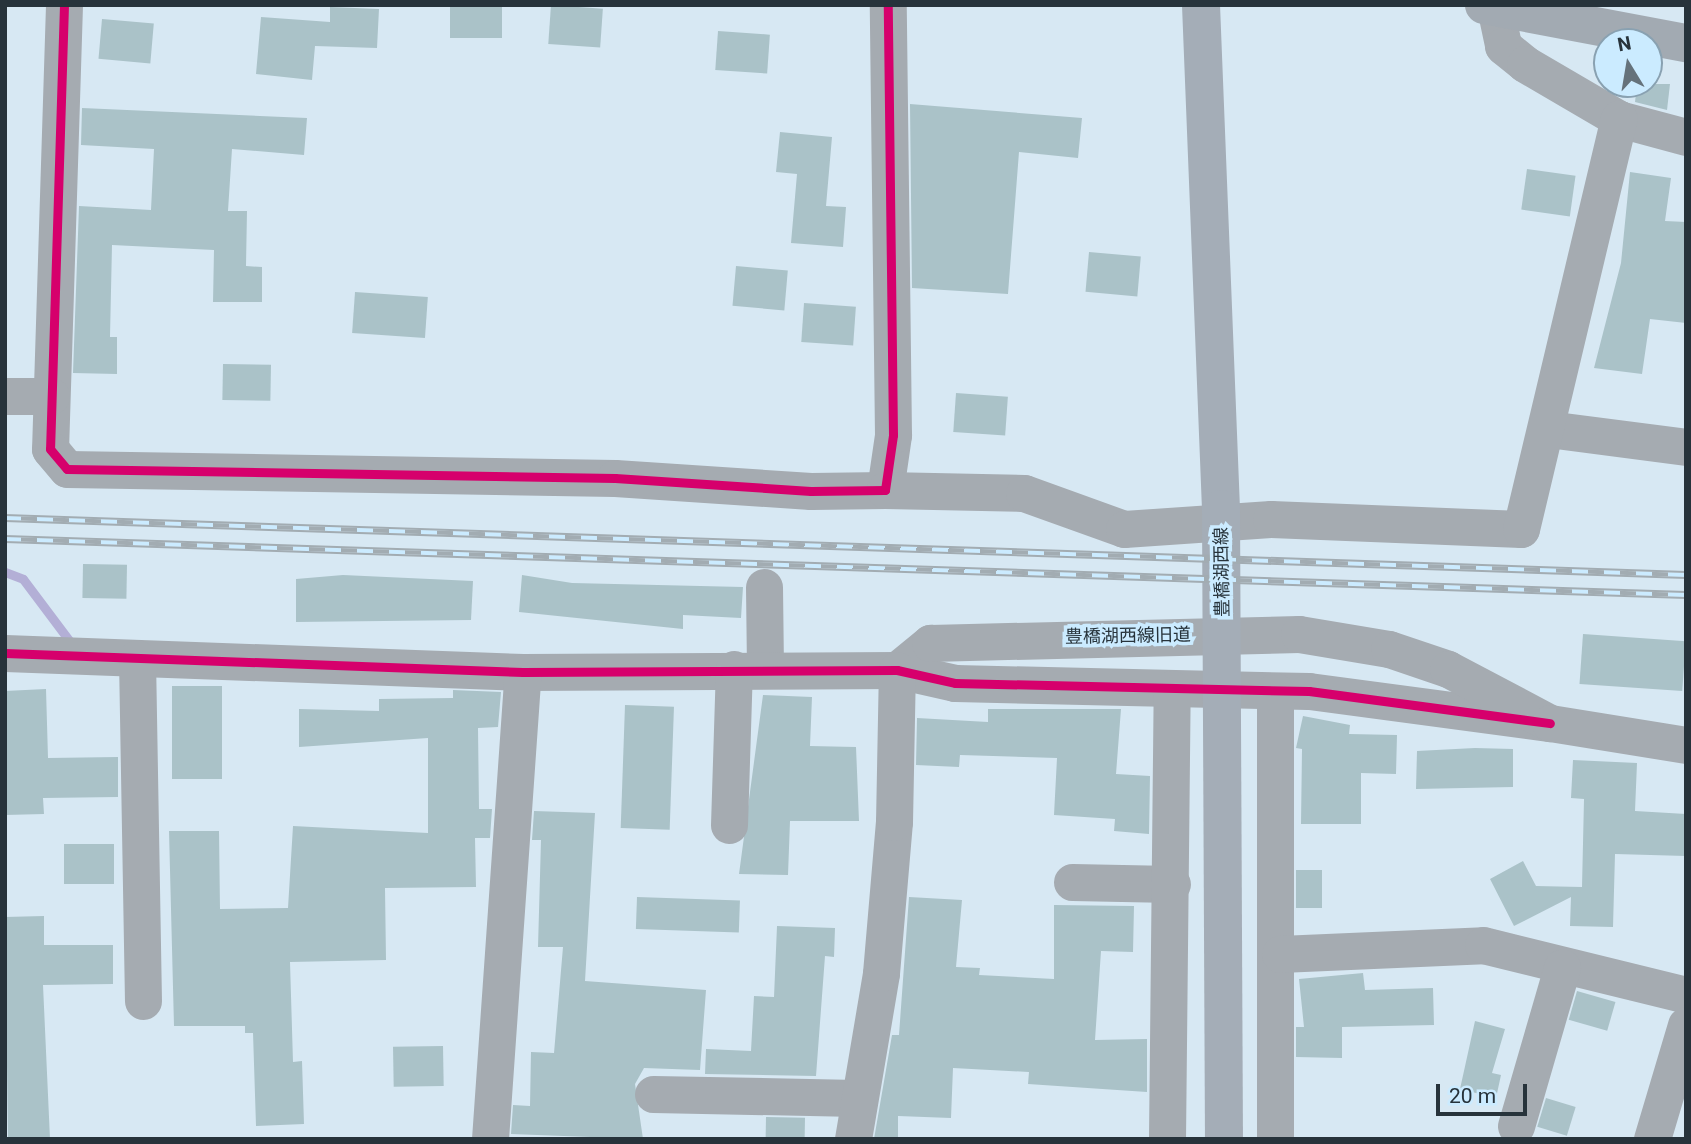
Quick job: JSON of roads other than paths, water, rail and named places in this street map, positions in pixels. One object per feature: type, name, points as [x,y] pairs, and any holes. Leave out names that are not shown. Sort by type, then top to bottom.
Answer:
[{"type":"main road","name":"豊橋湖西線","points":[[1201,5],[1221,509],[1224,1139]]},
{"type":"main road","points":[[1489,6],[1573,13],[1686,43]]},
{"type":"street","points":[[64,5],[50,449],[67,469],[615,478],[1024,494],[1124,528],[1271,519],[1521,529],[1539,440],[1548,429],[1619,120]]},
{"type":"street","points":[[885,490],[893,435],[888,5]]},
{"type":"street","points":[[1489,6],[1503,46],[1619,120],[1686,136]]},
{"type":"street","points":[[5,396],[51,396]]},
{"type":"street","points":[[1548,429],[1686,447]]},
{"type":"street","points":[[729,825],[764,587]]},
{"type":"street","name":"豊橋湖西線旧道","points":[[897,670],[930,643],[1299,634],[1389,649],[1448,669],[1550,723],[1686,745]]},
{"type":"street","points":[[5,653],[523,672],[897,670],[955,683],[1275,691],[1550,723]]},
{"type":"street","points":[[136,658],[143,1001]]},
{"type":"street","points":[[853,1139],[857,1098],[881,973],[894,822],[897,670]]},
{"type":"street","points":[[490,1139],[523,672]]},
{"type":"street","points":[[1167,1139],[1172,884],[1172,689]]},
{"type":"street","points":[[1275,691],[1280,954],[1275,1139]]},
{"type":"street","points":[[1072,882],[1172,884]]},
{"type":"street","points":[[1280,954],[1483,945],[1562,968],[1686,995]]},
{"type":"street","points":[[1516,1126],[1562,968]]},
{"type":"street","points":[[1652,1139],[1686,1025]]},
{"type":"street","points":[[653,1094],[857,1098]]},
{"type":"waterway","points":[[5,572],[23,579],[71,643]]},
{"type":"railway","points":[[5,518],[1686,575]]},
{"type":"railway","points":[[5,539],[1686,595]]}]
